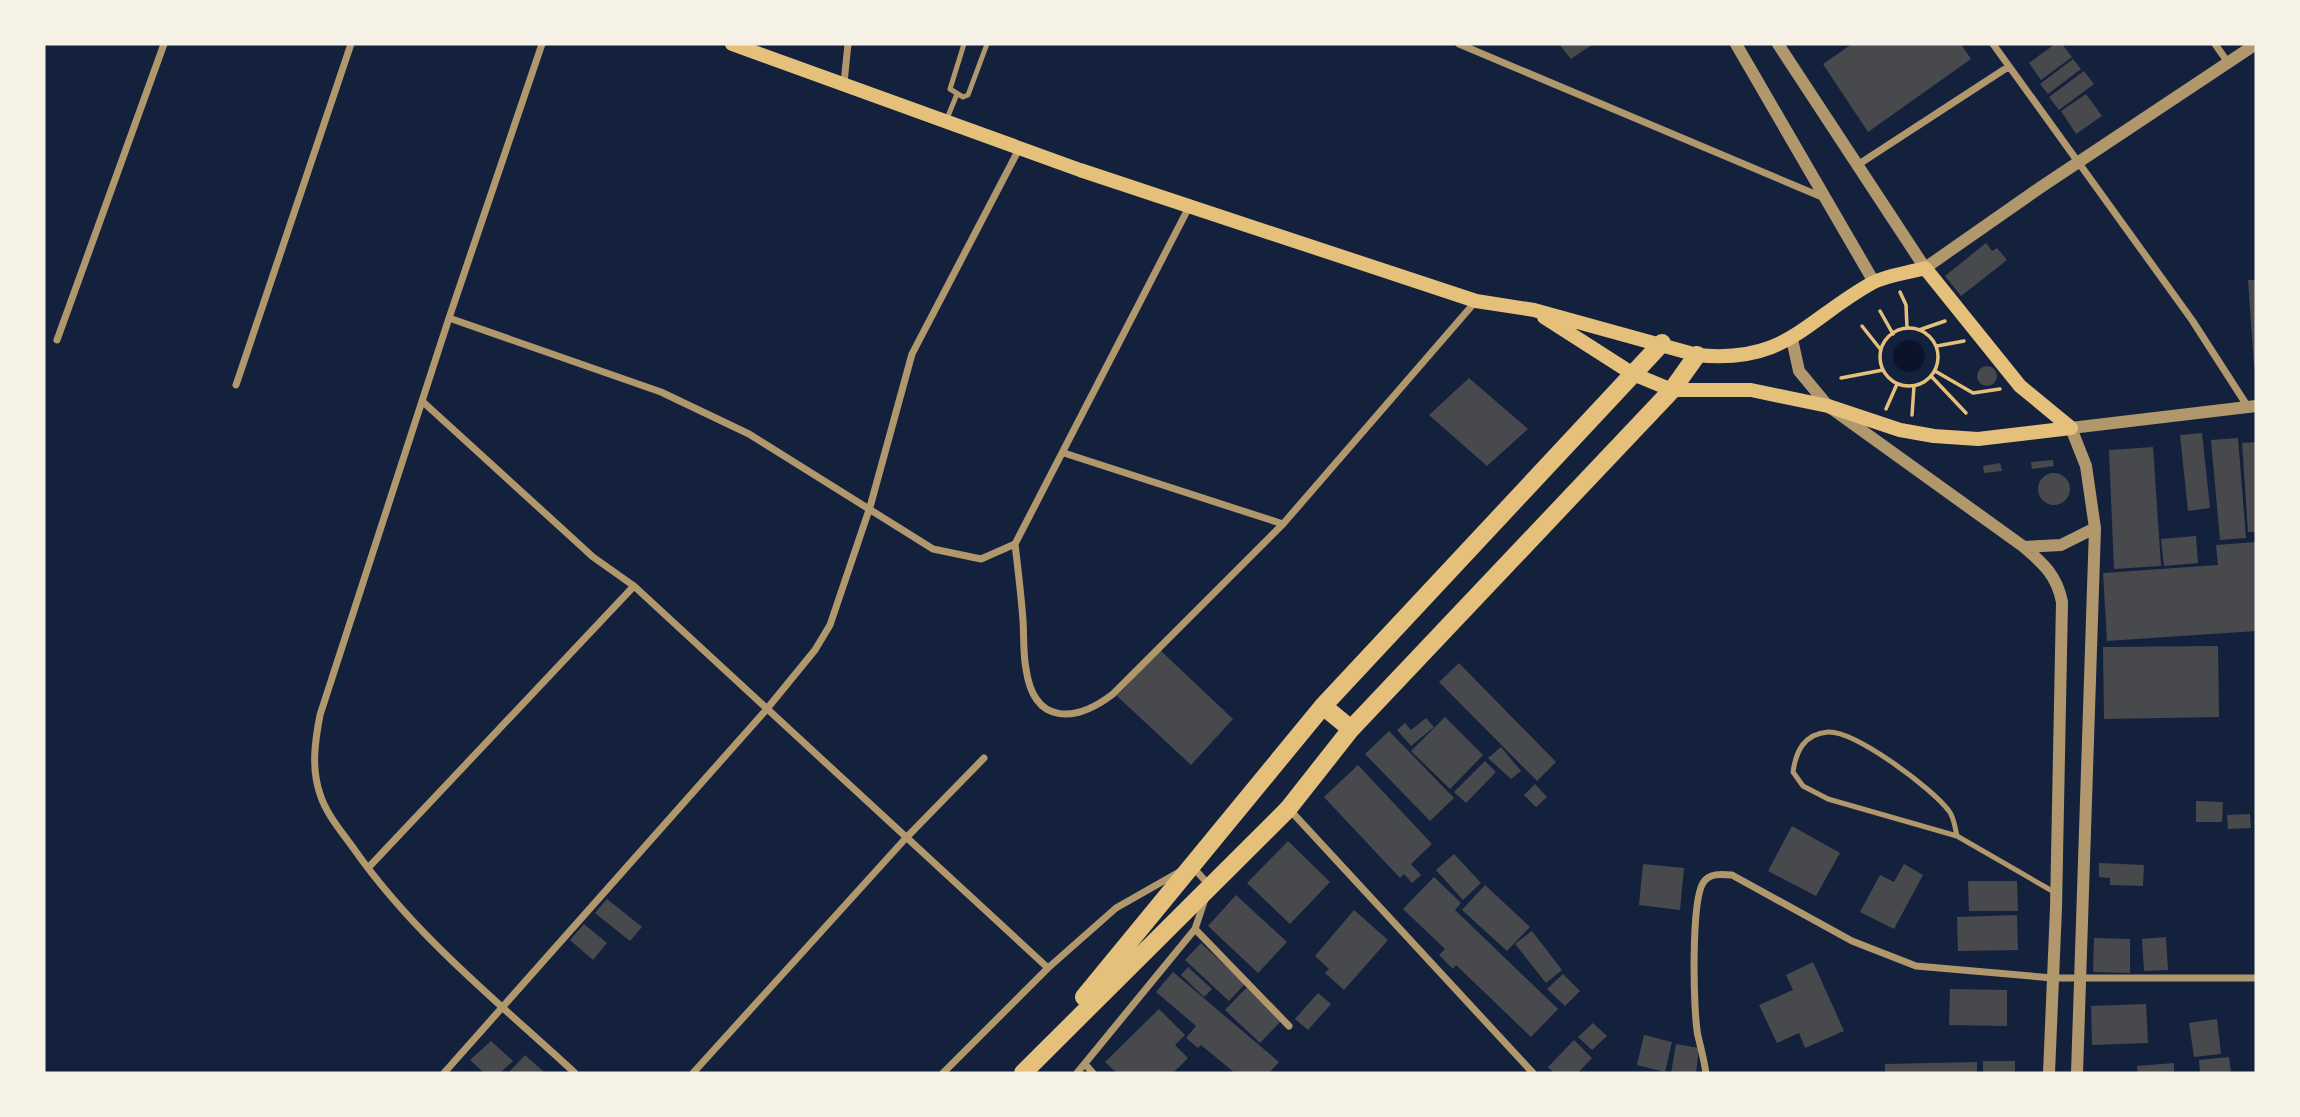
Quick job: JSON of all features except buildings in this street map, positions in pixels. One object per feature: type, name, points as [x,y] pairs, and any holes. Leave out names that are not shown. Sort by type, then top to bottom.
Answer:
[{"type":"main road","points":[[732,44],[1019,149],[1476,301],[1534,310],[1662,343],[1697,355],[1723,358],[1751,354],[1793,339],[1874,282],[1925,268],[2020,386],[2071,428]]},
{"type":"main road","points":[[1534,310],[1633,374],[1672,390],[1751,390],[1828,406],[1900,430],[1934,436],[1978,439],[2071,428]]},
{"type":"main road","points":[[1023,1073],[1323,706],[1662,343]]},
{"type":"main road","points":[[1023,1073],[1288,809],[1351,730],[1672,390],[1697,355]]},
{"type":"main road","points":[[1323,706],[1351,730]]},
{"type":"street","points":[[57,340],[164,44]]},
{"type":"street","points":[[236,386],[351,44]]},
{"type":"street","points":[[542,44],[422,401],[317,735],[314,756],[320,795],[329,815],[418,929],[575,1073]]},
{"type":"street","points":[[844,83],[848,44]]},
{"type":"street","points":[[1459,44],[1824,197]]},
{"type":"street","points":[[1737,44],[1874,282]]},
{"type":"street","points":[[1778,44],[1925,268],[2256,44]]},
{"type":"street","points":[[1993,44],[2081,163],[2252,407],[2071,428],[2086,466],[2095,528],[2082,908],[2083,979],[2077,1073]]},
{"type":"street","points":[[2216,44],[2229,64]]},
{"type":"street","points":[[1856,166],[2008,67]]},
{"type":"street","points":[[444,1073],[766,710],[815,650],[830,625],[870,507],[912,354],[1019,149]]},
{"type":"street","points":[[449,318],[662,392],[748,434],[870,507],[933,549],[981,559],[999,554],[1015,544],[1189,207]]},
{"type":"street","points":[[1015,544],[1026,671],[1043,708],[1054,714],[1075,715],[1094,708],[1113,694],[1283,524],[1476,301]]},
{"type":"street","points":[[1793,339],[1799,371],[1828,406],[2025,547],[2048,568],[2059,585],[2062,602],[2057,893],[2049,1073]]},
{"type":"street","points":[[422,401],[593,558],[634,586],[905,839],[1048,968]]},
{"type":"street","points":[[1063,453],[1283,524]]},
{"type":"street","points":[[2025,547],[2061,545],[2095,528]]},
{"type":"street","points":[[368,868],[634,586]]},
{"type":"street","points":[[693,1073],[905,839],[984,758]]},
{"type":"street","points":[[1288,809],[1534,1073]]},
{"type":"street","points":[[943,1073],[1048,968],[1116,908],[1191,865],[1209,886],[1195,929],[1077,1073]]},
{"type":"street","points":[[1706,1073],[1698,1037],[1695,951],[1699,895],[1703,882],[1714,874],[1732,874],[1852,941],[1916,966],[2053,978],[2256,978]]},
{"type":"street","points":[[2056,908],[2082,908]]},
{"type":"street","points":[[1195,929],[1289,1026]]},
{"type":"street","points":[[1085,1064],[1093,1073]]},
{"type":"lane","points":[[964,44],[950,89],[957,94],[968,95],[987,44]]},
{"type":"lane","points":[[946,121],[957,94]]},
{"type":"lane","points":[[1957,836],[1951,812],[1926,789],[1851,738],[1830,732],[1809,737],[1796,752],[1793,772],[1803,786],[1828,799],[1957,836],[2057,893]]},
{"type":"path","points":[[1900,292],[1906,305],[1907,329]]},
{"type":"path","points":[[1880,311],[1893,334]]},
{"type":"path","points":[[1881,350],[1893,334],[1948,321]]},
{"type":"path","points":[[1862,326],[1881,350],[1883,370],[1897,383],[1914,386],[1935,371],[1938,355],[1929,336],[1919,330]]},
{"type":"path","points":[[1936,346],[1969,340]]},
{"type":"path","points":[[1841,378],[1883,370]]},
{"type":"path","points":[[1935,371],[1973,393],[2006,388]]},
{"type":"path","points":[[1931,376],[1966,413]]},
{"type":"path","points":[[1885,411],[1897,383]]},
{"type":"path","points":[[1912,420],[1914,386]]},
{"type":"water","points":[[1909,340],[1921,344],[1925,356],[1921,368],[1909,372],[1897,368],[1893,356],[1897,344]]}]
